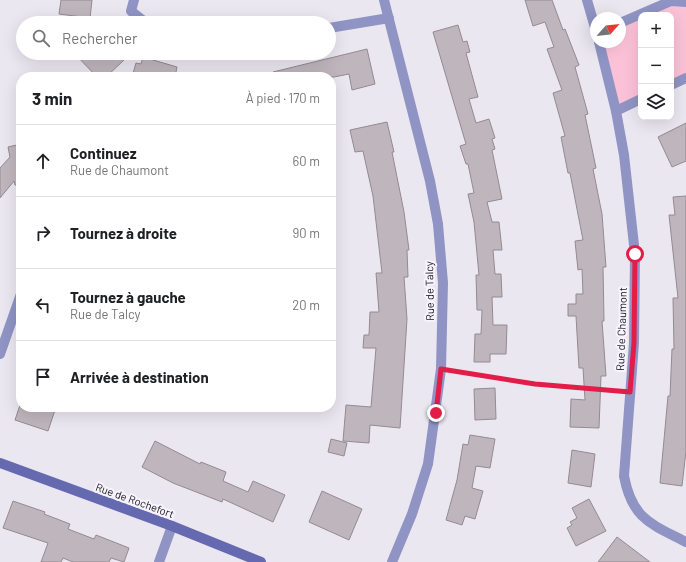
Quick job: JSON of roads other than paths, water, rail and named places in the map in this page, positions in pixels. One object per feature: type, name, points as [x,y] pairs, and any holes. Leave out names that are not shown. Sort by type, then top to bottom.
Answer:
[{"type":"street","points":[[134,0],[131,11],[137,16]]},
{"type":"street","name":"Rue de Talcy","points":[[384,0],[430,181],[438,224],[443,283],[441,369],[428,464],[412,514],[392,562]]},
{"type":"street","points":[[587,0],[590,12]]},
{"type":"street","points":[[626,20],[671,1],[686,2]]},
{"type":"street","points":[[336,27],[389,18]]},
{"type":"street","name":"Rue de Chaumont","points":[[600,48],[616,111],[624,155],[635,254],[634,343],[624,476],[628,494],[635,509],[650,523],[686,542]]},
{"type":"street","points":[[673,84],[686,78]]},
{"type":"street","points":[[616,111],[638,100]]},
{"type":"street","points":[[0,354],[16,308]]},
{"type":"street","name":"Rue de Rochefort","points":[[0,463],[172,526],[261,562]]},
{"type":"street","points":[[159,562],[172,526]]}]
